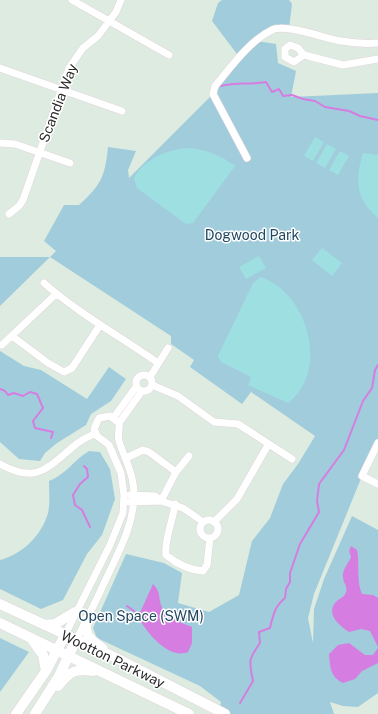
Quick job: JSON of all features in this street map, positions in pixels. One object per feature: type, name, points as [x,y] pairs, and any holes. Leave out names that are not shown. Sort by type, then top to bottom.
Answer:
[{"type":"main road","name":"Wootton Parkway","points":[[0,604],[114,657],[225,714]]},
{"type":"main road","points":[[44,625],[56,624],[75,612]]},
{"type":"main road","points":[[86,620],[85,630],[87,636],[114,657]]},
{"type":"main road","name":"Wootton Parkway","points":[[0,623],[30,636],[98,671],[189,714]]},
{"type":"main road","points":[[16,714],[28,699],[46,671],[65,635]]},
{"type":"main road","points":[[30,636],[43,655],[46,671]]},
{"type":"main road","points":[[35,714],[59,676],[76,640]]},
{"type":"main road","points":[[35,714],[69,674],[82,669],[98,671]]},
{"type":"street","points":[[72,0],[169,56]]},
{"type":"street","name":"Scandia Way","points":[[9,214],[19,206],[23,200],[61,90],[75,58],[83,48],[98,36],[110,21],[121,0]]},
{"type":"street","points":[[247,158],[213,94],[215,86],[256,41],[273,29],[289,29],[340,41],[369,44],[378,42]]},
{"type":"street","points":[[304,55],[344,65],[378,59]]},
{"type":"street","points":[[0,68],[122,111]]},
{"type":"street","points":[[0,143],[15,144],[70,163]]},
{"type":"street","points":[[44,283],[56,294],[100,325],[126,340],[158,364]]},
{"type":"street","points":[[2,345],[56,294]]},
{"type":"street","points":[[12,336],[48,363],[64,372],[72,368],[100,325]]},
{"type":"street","points":[[152,385],[150,377],[168,348]]},
{"type":"street","points":[[76,640],[129,528],[134,499],[132,478],[119,441],[116,420],[136,386],[136,381],[139,376],[143,375],[150,377]]},
{"type":"street","points":[[116,420],[142,392],[148,390],[152,385]]},
{"type":"street","points":[[152,385],[178,396],[214,422],[238,424],[268,445],[292,459]]},
{"type":"street","points":[[136,386],[142,392]]},
{"type":"street","points":[[65,635],[75,612],[110,545],[123,513],[124,498],[121,473],[109,446],[96,433],[95,425],[99,418],[106,415],[116,420]]},
{"type":"street","points":[[0,464],[20,472],[37,473],[48,469],[74,446],[96,433]]},
{"type":"street","points":[[378,443],[362,476],[378,484]]},
{"type":"street","points":[[214,522],[237,499],[268,445]]},
{"type":"street","points":[[126,458],[143,450],[149,452],[176,472]]},
{"type":"street","points":[[161,500],[176,472],[189,456]]},
{"type":"street","points":[[124,498],[134,499],[155,496],[161,500],[175,504],[198,517],[203,522]]},
{"type":"street","points":[[175,504],[173,522],[165,546],[166,555],[173,561],[192,570],[202,571],[207,565],[210,538]]},
{"type":"street","points":[[210,520],[214,522],[217,531],[215,536],[210,538],[203,536],[200,528],[203,522],[210,520]]},
{"type":"green space","points":[[222,0],[289,0],[292,4],[289,29],[273,29],[257,41],[276,44],[278,63],[296,71],[291,97],[378,93],[378,443],[362,476],[314,594],[308,618],[313,643],[314,609],[324,579],[352,516],[378,530],[378,693],[358,707],[343,706],[330,702],[334,714],[225,714],[219,711],[221,702],[200,686],[97,638],[93,628],[126,554],[164,563],[182,573],[178,603],[209,612],[239,595],[252,541],[270,518],[283,484],[298,464],[315,436],[251,392],[242,404],[190,367],[194,360],[171,344],[171,336],[50,257],[56,251],[44,241],[64,205],[79,205],[97,186],[101,180],[105,166],[108,147],[136,151],[128,170],[129,178],[213,94],[240,58],[212,21],[218,3]]},
{"type":"green space","points":[[0,257],[50,257],[0,306]]},
{"type":"green space","points":[[0,351],[24,366],[41,370],[87,399],[109,367],[126,379],[111,401],[91,414],[86,425],[57,443],[45,453],[40,461],[19,459],[0,442]]},
{"type":"green space","points":[[89,451],[100,452],[110,469],[115,499],[102,535],[87,554],[63,600],[41,609],[0,589],[0,560],[7,558],[21,550],[28,545],[38,533],[48,515],[49,481],[60,475]]},
{"type":"green space","points":[[0,638],[29,652],[0,692]]},
{"type":"shaded area","points":[[315,137],[324,142],[313,161],[304,156]]},
{"type":"shaded area","points":[[327,144],[336,149],[325,168],[316,163]]},
{"type":"shaded area","points":[[189,148],[214,154],[235,166],[193,223],[186,224],[137,188],[134,178],[144,165],[157,156],[173,150]]},
{"type":"shaded area","points":[[340,151],[349,156],[338,175],[329,170]]},
{"type":"shaded area","points":[[363,153],[378,155],[378,218],[370,211],[361,196],[359,188],[358,180]]},
{"type":"shaded area","points":[[322,248],[342,263],[332,276],[312,260]]},
{"type":"shaded area","points":[[259,256],[266,268],[246,279],[239,267]]},
{"type":"shaded area","points":[[261,277],[277,286],[291,299],[301,315],[308,334],[310,353],[308,372],[301,389],[288,403],[248,385],[251,377],[221,362],[218,356],[253,283]]},
{"type":"shaded area","points":[[351,546],[357,550],[359,584],[362,594],[373,595],[378,598],[378,647],[370,631],[361,629],[349,632],[334,619],[332,610],[334,605],[344,596],[346,592],[343,574],[344,569],[351,557],[349,551]]},
{"type":"shaded area","points":[[153,584],[156,587],[161,605],[166,613],[174,619],[192,627],[192,643],[188,652],[173,652],[166,649],[159,644],[138,617]]},
{"type":"shaded area","points":[[349,643],[365,655],[373,655],[378,648],[378,663],[362,671],[355,679],[343,683],[335,678],[333,674],[330,667],[329,654],[338,645]]},
{"type":"waterway","points":[[221,86],[266,82],[272,92],[279,89],[283,96],[292,95],[315,101],[325,107],[349,111],[360,116],[378,120]]},
{"type":"waterway","points":[[240,703],[253,681],[250,661],[253,653],[260,643],[259,632],[270,628],[275,611],[285,598],[286,589],[290,582],[290,573],[300,544],[319,512],[317,501],[319,484],[344,450],[363,401],[372,388],[375,370],[378,365]]},
{"type":"waterway","points":[[0,389],[5,391],[8,395],[14,393],[23,396],[30,392],[37,394],[43,408],[33,421],[35,428],[53,432],[51,438]]},
{"type":"waterway","points":[[84,466],[87,469],[88,477],[80,484],[73,495],[75,505],[82,510],[90,527]]},
{"type":"waterway","points":[[127,606],[138,614],[141,614]]},
{"type":"park label","name":"Dogwood Park","points":[[252,235]]},
{"type":"park label","name":"Open Space (SWM)","points":[[141,616]]}]
